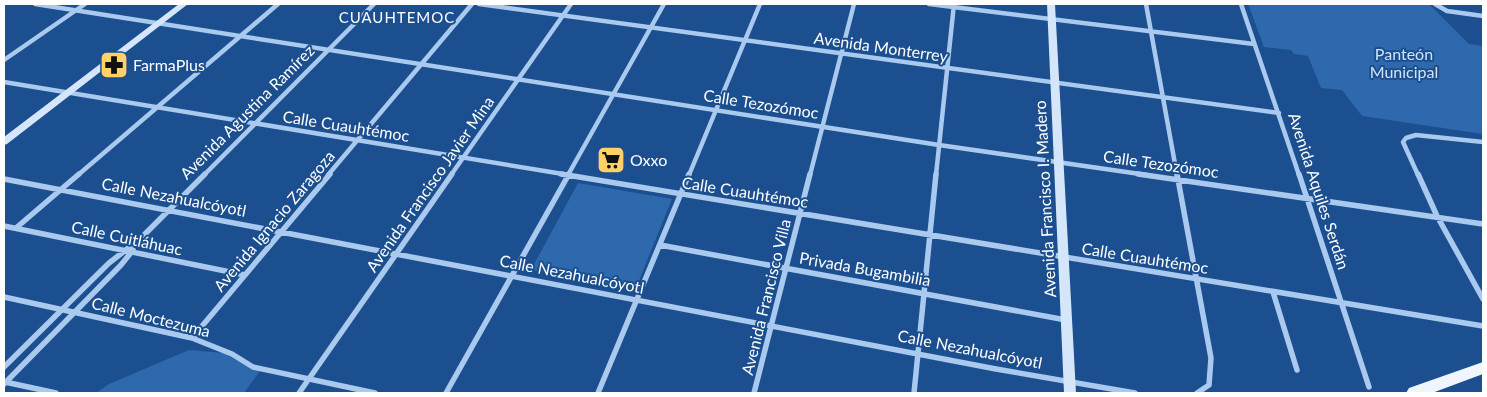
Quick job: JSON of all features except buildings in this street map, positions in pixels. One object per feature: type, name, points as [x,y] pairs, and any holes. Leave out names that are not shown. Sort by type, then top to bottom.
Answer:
[{"type":"main road","points":[[1414,393],[1483,368]]},
{"type":"street","name":"Calle Tezozómoc","points":[[36,4],[939,144],[1483,224]]},
{"type":"street","points":[[4,60],[85,4]]},
{"type":"street","points":[[4,142],[184,4]]},
{"type":"street","points":[[16,228],[278,4]]},
{"type":"street","name":"Avenida Agustina Ramírez","points":[[5,383],[126,260],[140,239],[374,4]]},
{"type":"street","name":"Avenida Ignacio Zaragoza","points":[[192,338],[472,4]]},
{"type":"street","name":"Avenida Monterrey","points":[[480,4],[1279,113]]},
{"type":"street","name":"Avenida Francisco Javier Mina","points":[[299,393],[571,4]]},
{"type":"street","points":[[446,393],[664,4]]},
{"type":"street","points":[[598,393],[760,4]]},
{"type":"street","name":"Avenida Francisco Villa","points":[[754,393],[854,4]]},
{"type":"street","points":[[929,4],[954,5],[1254,44]]},
{"type":"street","name":"Avenida Francisco I. Madero","points":[[1051,4],[1070,393]]},
{"type":"street","points":[[1146,4],[1210,358],[1209,385],[1197,393]]},
{"type":"street","name":"Avenida Aquiles Serdán","points":[[1241,4],[1369,387]]},
{"type":"street","points":[[1435,4],[1447,12],[1483,16]]},
{"type":"street","points":[[914,393],[954,5]]},
{"type":"street","name":"Calle Cuauhtémoc","points":[[4,82],[1483,326]]},
{"type":"street","points":[[1483,142],[1416,135],[1406,138],[1403,142],[1404,148],[1438,216],[1483,299]]},
{"type":"street","name":"Calle Nezahualcóyotl","points":[[4,179],[918,354],[1135,393]]},
{"type":"street","name":"Calle Cuitláhuac","points":[[4,226],[245,275]]},
{"type":"street","name":"Avenida Agustina Ramírez","points":[[4,366],[124,250],[140,239]]},
{"type":"street","name":"Privada Bugambilia","points":[[660,245],[1066,320]]},
{"type":"street","points":[[1273,292],[1297,370]]},
{"type":"street","name":"Calle Moctezuma","points":[[4,297],[192,338],[232,354],[253,367],[375,393]]},
{"type":"street","points":[[5,383],[56,393]]},
{"type":"green space","name":"Panteón Municipal","points":[[1248,4],[1429,4],[1469,44],[1483,46],[1483,134],[1362,116],[1342,90],[1321,88],[1308,56],[1294,54],[1291,50],[1264,47]]},
{"type":"green space","points":[[578,183],[672,199],[636,288],[531,270]]},
{"type":"green space","points":[[189,350],[223,353],[260,371],[244,393],[96,393],[109,384]]},
{"type":"place","name":"FarmaPlus","points":[[114,65]]},
{"type":"place","name":"Oxxo","points":[[611,160]]},
{"type":"district","name":"CUAUHTEMOC","points":[[397,18]]}]
